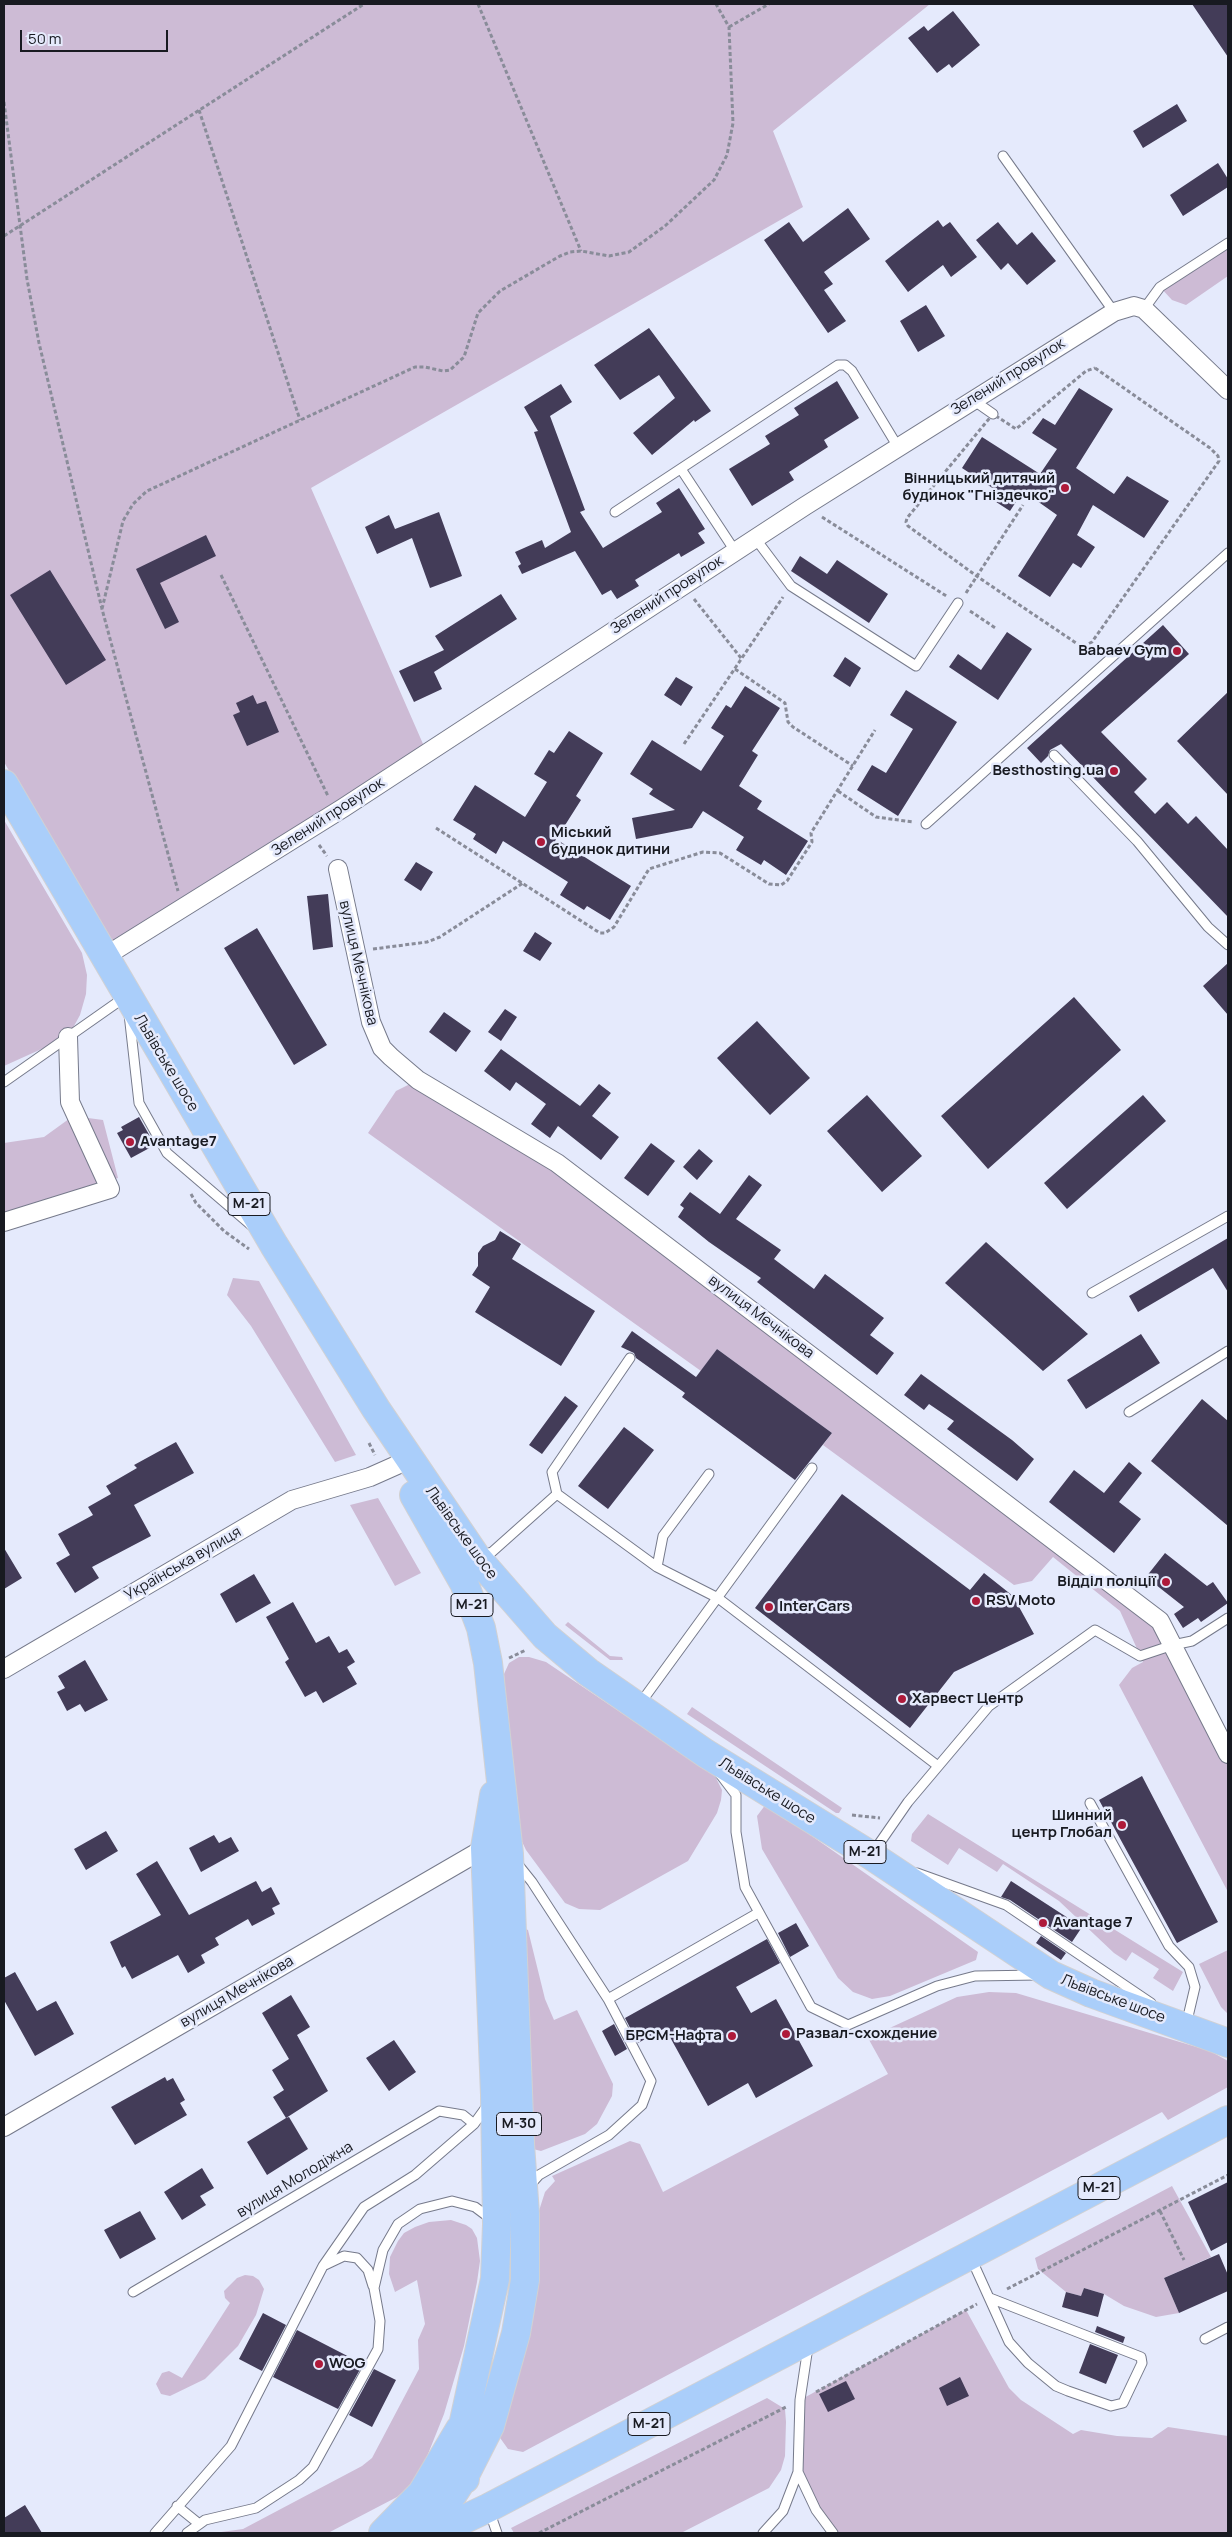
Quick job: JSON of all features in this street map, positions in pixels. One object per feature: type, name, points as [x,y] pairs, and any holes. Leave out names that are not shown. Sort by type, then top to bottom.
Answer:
[{"type":"highway","name":"Львівське шосе","points":[[4,784],[126,996],[274,1245],[376,1408],[477,1558],[545,1636],[588,1672],[705,1753],[872,1856],[1052,1975],[1131,2008],[1212,2035]]},
{"type":"highway","name":"М-21","points":[[376,1408],[397,1465],[464,1583],[481,1628],[488,1663],[500,1762],[488,1853],[495,2095],[497,2224],[495,2279],[466,2419],[459,2444],[464,2477],[473,2496],[488,2508],[1228,2120]]},
{"type":"highway","name":"М-30","points":[[417,2533],[438,2513],[464,2477],[490,2426],[516,2333],[525,2280],[524,2191],[520,2144],[488,1853]]},
{"type":"highway","points":[[383,2533],[422,2493],[466,2419]]},
{"type":"highway","points":[[436,2533],[488,2508]]},
{"type":"street","name":"Зелений провулок","points":[[104,957],[308,830],[682,585],[973,399],[1114,312],[1134,306],[1144,309]]},
{"type":"street","points":[[1144,309],[1228,390]]},
{"type":"street","name":"вулиця Мечнікова","points":[[338,869],[375,1035],[382,1048],[401,1067],[418,1080],[557,1162],[1160,1620],[1228,1754]]},
{"type":"street","points":[[4,1222],[110,1189],[70,1102],[68,1037]]},
{"type":"street","name":"Українська вулиця","points":[[4,1669],[292,1500],[370,1477],[397,1465]]},
{"type":"street","name":"вулиця Мечнікова","points":[[4,2127],[488,1853]]},
{"type":"lane","points":[[1003,156],[1114,312]]},
{"type":"lane","points":[[1144,309],[1160,287],[1228,243]]},
{"type":"lane","points":[[615,512],[838,365],[845,365],[852,371],[898,447]]},
{"type":"lane","points":[[973,399],[994,414]]},
{"type":"lane","points":[[681,469],[735,551]]},
{"type":"lane","points":[[755,538],[791,586],[916,666],[958,603]]},
{"type":"lane","points":[[926,824],[1228,553]]},
{"type":"lane","points":[[1054,755],[1138,841],[1208,927],[1228,945]]},
{"type":"lane","points":[[4,1082],[126,996],[139,1103],[167,1153],[274,1245]]},
{"type":"lane","points":[[1092,1293],[1228,1216]]},
{"type":"lane","points":[[1129,1412],[1228,1351]]},
{"type":"lane","points":[[630,1358],[552,1472],[558,1494],[657,1567],[718,1598],[938,1766]]},
{"type":"lane","points":[[638,1707],[812,1468]]},
{"type":"lane","points":[[657,1567],[663,1536],[709,1474]]},
{"type":"lane","points":[[477,1558],[492,1552],[558,1494]]},
{"type":"lane","points":[[1212,2035],[1006,1906],[872,1856],[896,1820],[938,1766],[989,1706],[1095,1630],[1140,1656],[1192,1641],[1228,1618]]},
{"type":"lane","points":[[705,1753],[736,1795],[736,1832],[745,1887],[811,2007],[848,2025],[937,1986],[975,1976],[1052,1975]]},
{"type":"lane","points":[[1090,1803],[1169,1946],[1189,1967],[1212,2035]]},
{"type":"lane","points":[[488,1853],[532,1882],[608,1999],[651,2080],[642,2105],[609,2135],[539,2174],[524,2191]]},
{"type":"lane","points":[[608,1999],[758,1912]]},
{"type":"lane","points":[[155,2533],[232,2446],[323,2266],[364,2207],[415,2175],[474,2124],[495,2095]]},
{"type":"lane","name":"вулиця Молодіжна","points":[[132,2292],[439,2111],[463,2115],[474,2124]]},
{"type":"lane","points":[[374,2288],[383,2250],[392,2232],[398,2224],[420,2210],[441,2202],[458,2202],[475,2208],[497,2224]]},
{"type":"lane","points":[[187,2533],[198,2523],[213,2517],[256,2508],[299,2480],[313,2466],[324,2450],[378,2349],[380,2321],[374,2288],[368,2270],[357,2258],[344,2256],[323,2266]]},
{"type":"lane","points":[[970,2256],[1013,2348],[1056,2386],[1111,2406],[1123,2403],[1142,2363],[1141,2357],[990,2298]]},
{"type":"lane","points":[[1205,2339],[1228,2327]]},
{"type":"lane","points":[[764,2533],[783,2511],[798,2472],[800,2400],[809,2339]]},
{"type":"lane","points":[[798,2472],[816,2510],[833,2533]]},
{"type":"lane","points":[[177,2506],[198,2523]]},
{"type":"lane","points":[[488,2508],[497,2533]]},
{"type":"path","points":[[4,236],[364,4]]},
{"type":"path","points":[[478,4],[581,251]]},
{"type":"path","points":[[102,609],[120,529],[128,512],[140,497],[156,486],[415,368],[425,366],[443,371],[450,370],[464,357],[478,313],[487,301],[500,290],[560,256],[581,251],[610,256],[629,252],[666,226],[714,180],[723,166],[732,135],[729,27],[716,4]]},
{"type":"path","points":[[729,27],[768,4]]},
{"type":"path","points":[[4,102],[20,225],[39,343],[102,609],[182,909]]},
{"type":"path","points":[[199,110],[300,420]]},
{"type":"path","points":[[4,145],[10,149]]},
{"type":"path","points":[[1095,368],[1215,452],[1219,461],[1088,646],[1077,645],[978,577],[908,526],[906,518],[994,414],[1016,430],[1086,371],[1095,368]]},
{"type":"path","points":[[958,603],[978,577],[1023,505]]},
{"type":"path","points":[[805,506],[996,629]]},
{"type":"path","points":[[221,575],[336,812]]},
{"type":"path","points":[[682,585],[742,659]]},
{"type":"path","points":[[684,744],[791,586]]},
{"type":"path","points":[[735,669],[785,703],[788,722],[793,727],[854,766]]},
{"type":"path","points":[[436,828],[600,933],[605,933],[614,927],[649,869],[703,852],[720,853],[769,884],[781,885],[787,881],[812,842],[812,833],[875,730]]},
{"type":"path","points":[[838,791],[876,817],[926,824]]},
{"type":"path","points":[[308,830],[338,869]]},
{"type":"path","points":[[355,951],[427,942],[440,937],[523,884]]},
{"type":"path","points":[[488,1663],[505,1661],[534,1646],[545,1636]]},
{"type":"path","points":[[848,1814],[896,1820]]},
{"type":"path","points":[[539,2533],[800,2400],[990,2298],[1228,2175]]},
{"type":"path","points":[[1160,2211],[1184,2260]]},
{"type":"shaded area","points":[[4,4],[930,4],[773,131],[803,207],[311,488],[427,753],[113,952],[4,762]]},
{"type":"shaded area","points":[[1228,243],[1228,276],[1186,305],[1172,300],[1160,287]]},
{"type":"shaded area","points":[[4,820],[82,953],[87,975],[86,994],[80,1015],[68,1037],[4,1066]]},
{"type":"shaded area","points":[[418,1080],[540,1152],[1160,1621],[1228,1756],[1228,1892],[1119,1685],[1132,1668],[1143,1662],[1120,1611],[1053,1557],[1032,1581],[1014,1585],[823,1445],[832,1433],[717,1349],[701,1371],[368,1133],[396,1091]]},
{"type":"shaded area","points":[[73,1116],[103,1120],[118,1178],[4,1213],[4,1143],[44,1137]]},
{"type":"shaded area","points":[[233,1278],[259,1281],[356,1455],[335,1462],[251,1326],[227,1295]]},
{"type":"shaded area","points":[[378,1498],[421,1573],[395,1586],[350,1505]]},
{"type":"shaded area","points":[[568,1622],[610,1656],[622,1657],[623,1660],[610,1660],[565,1625]]},
{"type":"shaded area","points":[[519,1657],[529,1657],[546,1662],[715,1776],[722,1790],[717,1813],[688,1861],[600,1910],[579,1909],[565,1903],[526,1850],[514,1825],[504,1674],[509,1663]]},
{"type":"shaded area","points":[[692,1707],[842,1808],[839,1813],[836,1813],[687,1714]]},
{"type":"shaded area","points":[[766,1804],[978,1952],[976,1960],[890,1996],[872,1999],[853,1992],[838,1978],[762,1849],[757,1816]]},
{"type":"shaded area","points":[[928,1814],[1183,1972],[1173,1991],[1153,1978],[1159,1969],[1132,1952],[1126,1961],[1114,1953],[1059,1901],[1003,1864],[997,1872],[959,1848],[948,1865],[911,1841],[912,1834]]},
{"type":"shaded area","points":[[522,1927],[528,1930],[545,1999],[554,2020],[577,2010],[613,2084],[612,2096],[597,2124],[585,2134],[541,2151],[533,2149]]},
{"type":"shaded area","points":[[1228,1950],[1228,2014],[1221,2007],[1199,1964]]},
{"type":"shaded area","points":[[989,1992],[1016,1993],[1210,2051],[1228,2061],[1228,2087],[1168,2120],[1162,2112],[523,2452],[508,2449],[498,2435],[537,2217],[545,2192],[555,2181],[552,2176],[630,2141],[640,2144],[663,2192],[888,2074],[868,2038],[957,1997]]},
{"type":"shaded area","points":[[1172,2186],[1211,2257],[1164,2278],[1179,2313],[1156,2317],[1124,2306],[1104,2294],[1084,2288],[1081,2296],[1066,2292],[1038,2269],[1035,2258]]},
{"type":"shaded area","points":[[451,2220],[472,2229],[477,2238],[480,2261],[477,2282],[464,2346],[444,2414],[424,2464],[410,2486],[397,2497],[328,2533],[214,2533],[243,2529],[362,2466],[372,2458],[419,2369],[418,2340],[425,2324],[417,2280],[395,2292],[389,2274],[390,2257],[404,2233],[429,2222]]},
{"type":"shaded area","points":[[245,2275],[253,2276],[259,2280],[264,2289],[256,2315],[238,2346],[205,2379],[170,2396],[161,2394],[156,2384],[162,2373],[169,2371],[182,2378],[230,2303],[225,2298],[224,2291],[237,2278]]},
{"type":"shaded area","points":[[966,2310],[1009,2388],[1021,2400],[1073,2434],[1081,2430],[1117,2436],[1152,2438],[1168,2427],[1228,2436],[1228,2533],[833,2533],[798,2472],[800,2400]]},
{"type":"shaded area","points":[[767,2398],[785,2409],[785,2456],[781,2470],[769,2488],[681,2533],[514,2533],[511,2528]]},
{"type":"building","points":[[1192,4],[1228,4],[1228,57]]},
{"type":"building","points":[[953,11],[980,45],[952,68],[949,64],[937,73],[908,38],[924,26],[928,31]]},
{"type":"building","points":[[1177,104],[1187,121],[1143,148],[1133,131]]},
{"type":"building","points":[[1218,163],[1228,179],[1228,187],[1183,216],[1170,195]]},
{"type":"building","points":[[848,208],[870,239],[824,272],[833,284],[824,290],[846,321],[828,333],[764,240],[789,222],[803,242]]},
{"type":"building","points":[[938,220],[943,227],[950,222],[977,257],[951,277],[943,265],[908,292],[885,261]]},
{"type":"building","points":[[998,222],[1017,245],[1032,232],[1056,261],[1027,285],[1008,263],[1001,270],[976,240]]},
{"type":"building","points":[[926,305],[945,336],[918,352],[900,321]]},
{"type":"building","points":[[649,328],[711,411],[695,422],[694,420],[652,455],[633,433],[675,398],[659,375],[620,400],[594,365]]},
{"type":"building","points":[[837,381],[859,418],[824,440],[828,447],[789,472],[794,480],[752,506],[729,469],[770,444],[765,436],[799,415],[794,408]]},
{"type":"building","points":[[561,384],[572,402],[550,416],[585,510],[580,512],[603,548],[662,512],[656,503],[679,488],[705,529],[698,533],[705,543],[681,557],[679,553],[635,580],[639,586],[617,599],[611,590],[602,595],[575,551],[522,574],[518,566],[521,564],[515,552],[542,540],[545,548],[571,532],[534,432],[538,431],[524,407]]},
{"type":"building","points":[[1079,388],[1113,409],[1076,468],[1114,494],[1127,476],[1169,501],[1144,538],[1093,505],[1077,535],[1095,547],[1081,568],[1073,563],[1050,597],[1018,576],[1057,515],[1023,491],[1010,511],[990,498],[994,489],[962,468],[982,437],[1040,474],[1057,449],[1032,433],[1043,418],[1055,425]]},
{"type":"building","points":[[439,512],[462,576],[430,588],[412,538],[377,554],[365,527],[389,515],[395,529]]},
{"type":"building","points":[[206,535],[216,556],[160,583],[179,622],[165,629],[136,569]]},
{"type":"building","points":[[800,556],[827,574],[837,560],[888,594],[869,623],[791,571]]},
{"type":"building","points":[[50,570],[106,660],[66,685],[10,595]]},
{"type":"building","points":[[501,594],[517,619],[434,672],[442,689],[414,702],[399,671],[444,650],[435,636]]},
{"type":"building","points":[[1163,625],[1189,654],[1101,732],[1147,779],[1134,792],[1155,814],[1167,802],[1188,824],[1196,816],[1228,850],[1228,917],[1061,744],[1050,750],[1048,756],[1041,763],[1027,748]]},
{"type":"building","points":[[1007,632],[1032,649],[998,700],[949,667],[958,654],[981,670]]},
{"type":"building","points":[[845,657],[861,668],[850,687],[833,676]]},
{"type":"building","points":[[676,677],[693,687],[681,706],[664,695]]},
{"type":"building","points":[[745,686],[780,708],[752,751],[758,755],[739,786],[762,801],[757,809],[808,841],[786,875],[764,860],[761,865],[736,850],[744,837],[703,811],[692,828],[636,839],[632,818],[675,810],[649,794],[653,789],[630,774],[652,740],[701,771],[724,736],[711,728],[726,705],[731,708]]},
{"type":"building","points":[[906,690],[957,722],[898,816],[857,790],[872,765],[886,773],[913,729],[890,715]]},
{"type":"building","points":[[1228,692],[1228,795],[1177,741]]},
{"type":"building","points":[[253,695],[257,704],[266,701],[279,732],[247,746],[233,715],[240,712],[236,703]]},
{"type":"building","points":[[569,731],[603,753],[576,796],[581,800],[555,841],[559,841],[631,886],[610,920],[587,906],[584,910],[560,895],[568,882],[503,841],[496,854],[473,839],[476,834],[453,820],[475,785],[525,817],[547,782],[534,774],[549,750],[554,753]]},
{"type":"building","points":[[416,862],[433,872],[421,891],[404,880]]},
{"type":"building","points":[[328,894],[333,947],[313,950],[307,896]]},
{"type":"building","points":[[257,928],[327,1045],[294,1065],[224,948]]},
{"type":"building","points":[[535,932],[552,943],[540,961],[523,951]]},
{"type":"building","points":[[1228,963],[1228,1015],[1203,986]]},
{"type":"building","points":[[1074,997],[1121,1050],[988,1169],[941,1116]]},
{"type":"building","points":[[505,1009],[517,1017],[501,1041],[488,1032]]},
{"type":"building","points":[[444,1012],[471,1031],[456,1052],[429,1032]]},
{"type":"building","points":[[757,1021],[810,1078],[770,1115],[717,1058]]},
{"type":"building","points":[[501,1049],[580,1106],[599,1084],[611,1093],[592,1116],[619,1137],[601,1160],[558,1126],[550,1138],[531,1124],[546,1104],[516,1082],[510,1091],[484,1071]]},
{"type":"building","points":[[867,1095],[922,1156],[882,1192],[827,1131]]},
{"type":"building","points":[[1143,1095],[1166,1121],[1067,1209],[1044,1183]]},
{"type":"building","points":[[139,1117],[155,1145],[131,1158],[117,1133],[123,1130],[121,1127]]},
{"type":"building","points":[[651,1143],[675,1161],[648,1196],[624,1178]]},
{"type":"building","points":[[699,1149],[713,1161],[697,1180],[683,1167]]},
{"type":"building","points":[[749,1175],[762,1185],[736,1219],[781,1250],[774,1259],[814,1289],[825,1274],[884,1318],[870,1335],[894,1353],[877,1375],[757,1282],[761,1278],[709,1242],[678,1217],[684,1208],[680,1205],[690,1192],[720,1214]]},
{"type":"building","points":[[500,1231],[521,1244],[512,1259],[595,1311],[561,1366],[475,1312],[490,1287],[472,1275],[478,1266],[478,1253],[483,1246],[495,1240]]},
{"type":"building","points":[[1228,1238],[1228,1292],[1213,1268],[1138,1312],[1129,1296]]},
{"type":"building","points":[[986,1242],[1088,1334],[1043,1371],[945,1283]]},
{"type":"building","points":[[632,1331],[696,1377],[717,1349],[832,1433],[795,1480],[682,1397],[685,1393],[636,1358],[634,1353],[621,1347]]},
{"type":"building","points":[[1141,1334],[1160,1363],[1086,1409],[1067,1380]]},
{"type":"building","points":[[921,1374],[1012,1440],[1034,1459],[1017,1481],[947,1429],[954,1421],[929,1404],[924,1410],[904,1395]]},
{"type":"building","points":[[565,1396],[578,1406],[542,1454],[529,1445]]},
{"type":"building","points":[[1202,1399],[1228,1421],[1228,1526],[1151,1461]]},
{"type":"building","points":[[624,1427],[654,1450],[608,1509],[578,1486]]},
{"type":"building","points":[[176,1442],[194,1473],[134,1505],[151,1536],[92,1567],[99,1578],[75,1593],[56,1563],[70,1555],[58,1534],[93,1515],[88,1507],[111,1494],[106,1486],[137,1468],[134,1465]]},
{"type":"building","points":[[1129,1462],[1142,1473],[1119,1502],[1141,1519],[1114,1553],[1049,1502],[1074,1470],[1104,1493]]},
{"type":"building","points":[[842,1494],[970,1590],[984,1573],[1013,1596],[1034,1634],[954,1672],[910,1728],[755,1608]]},
{"type":"building","points":[[4,1548],[22,1578],[4,1589]]},
{"type":"building","points":[[1165,1553],[1207,1586],[1213,1582],[1228,1603],[1201,1622],[1198,1618],[1183,1628],[1174,1614],[1184,1607],[1146,1577]]},
{"type":"building","points":[[254,1574],[271,1603],[236,1623],[220,1594]]},
{"type":"building","points":[[293,1602],[316,1643],[329,1636],[339,1653],[347,1649],[355,1662],[347,1667],[357,1684],[323,1703],[316,1691],[305,1697],[285,1662],[289,1659],[266,1617]]},
{"type":"building","points":[[85,1660],[108,1700],[85,1712],[80,1704],[67,1711],[57,1692],[65,1688],[58,1676]]},
{"type":"building","points":[[1142,1776],[1218,1922],[1177,1943],[1099,1800]]},
{"type":"building","points":[[106,1831],[118,1851],[86,1870],[74,1849]]},
{"type":"building","points":[[214,1835],[219,1843],[231,1837],[239,1851],[201,1872],[189,1848]]},
{"type":"building","points":[[157,1861],[189,1915],[256,1881],[262,1892],[271,1887],[280,1904],[272,1908],[275,1914],[252,1926],[248,1919],[215,1938],[219,1945],[201,1955],[205,1963],[188,1973],[178,1955],[132,1979],[125,1966],[122,1968],[110,1942],[161,1915],[136,1874]]},
{"type":"building","points":[[1011,1881],[1082,1927],[1072,1942],[1010,1900],[1001,1897]]},
{"type":"building","points":[[796,1923],[809,1946],[790,1957],[778,1933]]},
{"type":"building","points":[[1041,1936],[1066,1953],[1061,1960],[1036,1943]]},
{"type":"building","points":[[767,1939],[780,1963],[736,1987],[751,2013],[776,1999],[813,2066],[756,2098],[748,2083],[708,2106],[665,2028],[638,2043],[625,2018]]},
{"type":"building","points":[[15,1972],[37,2011],[56,2001],[74,2034],[35,2056],[4,2000],[4,1978]]},
{"type":"building","points":[[291,1995],[310,2027],[297,2035],[328,2091],[286,2118],[273,2097],[284,2090],[272,2070],[289,2059],[262,2013]]},
{"type":"building","points":[[614,2024],[627,2049],[615,2056],[602,2031]]},
{"type":"building","points":[[394,2040],[416,2072],[389,2091],[366,2058]]},
{"type":"building","points":[[165,2077],[167,2081],[173,2078],[185,2100],[180,2103],[187,2115],[135,2145],[111,2107]]},
{"type":"building","points":[[289,2117],[308,2149],[267,2175],[247,2142]]},
{"type":"building","points":[[202,2168],[214,2188],[200,2196],[206,2205],[182,2220],[164,2192]]},
{"type":"building","points":[[1228,2182],[1228,2242],[1211,2251],[1188,2202]]},
{"type":"building","points":[[140,2211],[156,2239],[120,2259],[104,2230]]},
{"type":"building","points":[[1219,2254],[1228,2275],[1228,2291],[1179,2313],[1164,2278]]},
{"type":"building","points":[[1084,2288],[1104,2294],[1098,2317],[1062,2307],[1066,2292],[1081,2296]]},
{"type":"building","points":[[263,2313],[286,2325],[262,2371],[239,2359]]},
{"type":"building","points":[[1097,2326],[1125,2337],[1123,2343],[1095,2332]]},
{"type":"building","points":[[297,2330],[363,2364],[338,2409],[273,2377]]},
{"type":"building","points":[[1090,2344],[1118,2355],[1106,2384],[1079,2373]]},
{"type":"building","points":[[374,2369],[396,2380],[372,2427],[349,2415]]},
{"type":"building","points":[[960,2377],[969,2396],[947,2406],[939,2388]]},
{"type":"building","points":[[846,2381],[855,2399],[828,2412],[819,2394]]},
{"type":"building","points":[[25,2505],[42,2533],[4,2533],[4,2518]]},
{"type":"place","name":"Вінницький дитячий будинок \"Гніздечко\"","points":[[1065,488]]},
{"type":"place","name":"Babaev Gym","points":[[1177,651]]},
{"type":"place","name":"Besthosting.ua","points":[[1114,771]]},
{"type":"place","name":"Міський будинок дитини","points":[[541,842]]},
{"type":"place","name":"Avantage7","points":[[130,1142]]},
{"type":"place","name":"Відділ поліції","points":[[1166,1582]]},
{"type":"place","name":"RSV Moto","points":[[976,1601]]},
{"type":"place","name":"Inter Cars","points":[[769,1607]]},
{"type":"place","name":"Харвест Центр","points":[[902,1699]]},
{"type":"place","name":"Шинний центр Глобал","points":[[1122,1825]]},
{"type":"place","name":"Avantage 7","points":[[1043,1923]]},
{"type":"place","name":"Развал-схождение","points":[[786,2034]]},
{"type":"place","name":"БРСМ-Нафта","points":[[732,2036]]},
{"type":"place","name":"WOG","points":[[319,2364]]}]
